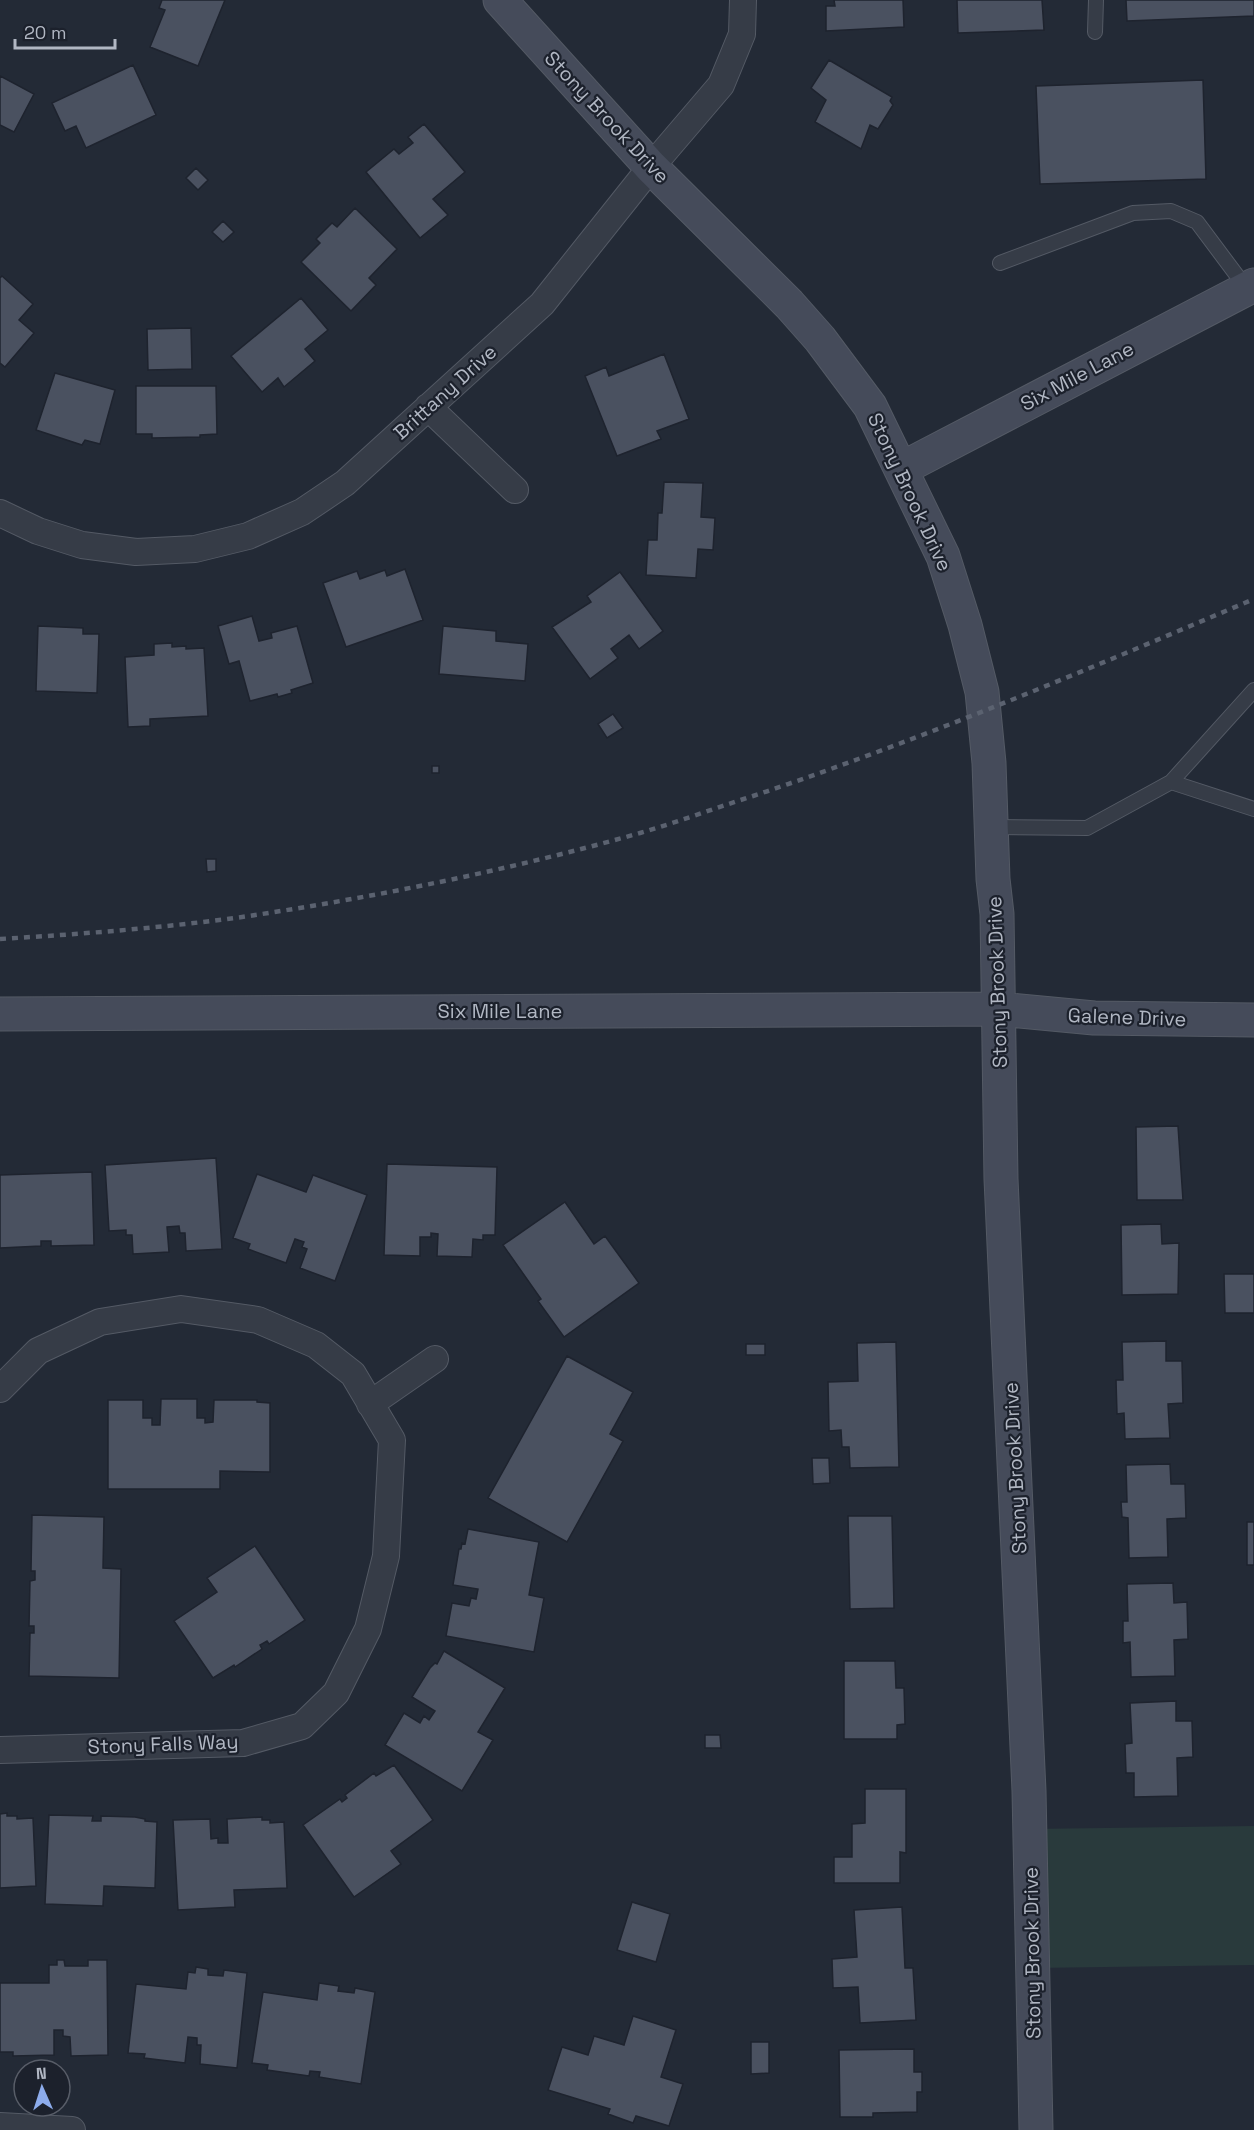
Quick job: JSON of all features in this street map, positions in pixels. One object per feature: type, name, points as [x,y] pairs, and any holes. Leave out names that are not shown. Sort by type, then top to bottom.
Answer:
[{"type":"street","name":"Stony Brook Drive","points":[[500,0],[651,167],[789,304],[870,406],[943,556],[965,625],[982,692],[989,763],[997,914],[1001,1179],[1029,1791],[1036,2130]]},
{"type":"street","name":"Brittany Drive","points":[[0,513],[38,531],[82,545],[136,552],[195,549],[248,536],[302,512],[345,483],[542,303],[651,167],[721,85],[742,34],[743,0]]},
{"type":"street","name":"Six Mile Lane","points":[[901,469],[1250,287]]},
{"type":"street","points":[[428,407],[515,490]]},
{"type":"street","name":"Six Mile Lane","points":[[0,1014],[999,1009]]},
{"type":"street","name":"Galene Drive","points":[[999,1009],[1094,1018],[1254,1020]]},
{"type":"street","name":"Stony Falls Way","points":[[0,1389],[38,1351],[100,1323],[181,1309],[258,1320],[316,1345],[353,1374],[392,1440],[386,1556],[368,1629],[336,1692],[302,1726],[243,1743],[0,1750]]},
{"type":"street","points":[[370,1404],[435,1359]]},
{"type":"street","points":[[0,2126],[72,2130]]},
{"type":"lane","points":[[1095,0],[1095,32]]},
{"type":"lane","points":[[1000,263],[1133,213],[1171,211],[1197,222],[1250,287]]},
{"type":"lane","points":[[992,827],[1087,828],[1171,782],[1254,690]]},
{"type":"lane","points":[[1171,782],[1254,809]]},
{"type":"shaded area","points":[[1254,1826],[1254,1965],[1033,1968],[1030,1829]]},
{"type":"building","points":[[162,0],[225,0],[198,66],[150,47],[165,10],[159,8]]},
{"type":"building","points":[[834,0],[903,0],[904,27],[826,31],[826,6],[835,6]]},
{"type":"building","points":[[957,0],[1042,0],[1044,30],[958,33]]},
{"type":"building","points":[[1126,0],[1254,0],[1254,16],[1127,21]]},
{"type":"building","points":[[829,60],[892,97],[890,101],[893,105],[878,129],[870,125],[861,149],[815,122],[826,100],[811,88]]},
{"type":"building","points":[[133,65],[156,115],[86,148],[76,126],[65,131],[52,103]]},
{"type":"building","points":[[0,76],[34,94],[14,132],[0,125]]},
{"type":"building","points":[[1203,80],[1206,179],[1040,184],[1036,86]]},
{"type":"building","points":[[424,124],[465,172],[433,199],[448,215],[420,238],[366,172],[394,149],[399,154],[413,143],[408,137]]},
{"type":"building","points":[[196,168],[208,180],[198,190],[186,178]]},
{"type":"building","points":[[355,208],[397,249],[369,278],[376,285],[351,311],[301,262],[320,243],[316,239],[332,223],[337,227]]},
{"type":"building","points":[[223,221],[234,232],[223,242],[212,232]]},
{"type":"building","points":[[2,276],[33,304],[19,320],[34,333],[5,367],[0,363],[0,278]]},
{"type":"building","points":[[301,298],[328,330],[305,349],[315,361],[284,387],[278,378],[262,392],[231,356]]},
{"type":"building","points":[[191,328],[192,369],[148,370],[147,329]]},
{"type":"building","points":[[664,354],[689,419],[657,431],[661,439],[617,456],[585,376],[606,367],[609,376]]},
{"type":"building","points":[[55,373],[115,390],[100,444],[85,440],[82,445],[36,430]]},
{"type":"building","points":[[136,386],[216,386],[217,434],[200,435],[200,437],[152,438],[152,434],[136,434]]},
{"type":"building","points":[[664,482],[703,483],[701,517],[715,518],[713,550],[698,549],[696,578],[646,575],[648,540],[657,540],[658,513],[662,513]]},
{"type":"building","points":[[405,569],[423,620],[346,647],[323,583],[357,571],[360,579],[385,570],[387,576]]},
{"type":"building","points":[[620,572],[663,631],[639,649],[629,635],[611,649],[618,658],[590,679],[552,627],[591,602],[587,596]]},
{"type":"building","points":[[252,616],[259,641],[272,638],[271,633],[297,626],[313,683],[278,697],[277,694],[250,701],[239,661],[229,664],[218,626]]},
{"type":"building","points":[[38,626],[83,628],[83,634],[99,634],[97,693],[36,691]]},
{"type":"building","points":[[443,626],[496,631],[496,641],[528,644],[525,681],[439,674]]},
{"type":"building","points":[[172,643],[172,647],[204,648],[208,716],[150,719],[150,726],[128,727],[125,657],[154,655],[154,644]]},
{"type":"building","points":[[613,714],[623,728],[607,738],[598,724]]},
{"type":"building","points":[[432,766],[439,766],[439,773],[432,773]]},
{"type":"building","points":[[206,859],[216,859],[216,871],[207,872]]},
{"type":"building","points":[[1178,1126],[1183,1200],[1137,1200],[1136,1127]]},
{"type":"building","points":[[216,1158],[222,1249],[186,1251],[185,1233],[180,1233],[179,1226],[167,1227],[169,1252],[133,1254],[132,1235],[126,1235],[126,1230],[109,1231],[105,1165]]},
{"type":"building","points":[[387,1164],[497,1167],[495,1235],[483,1235],[483,1240],[473,1239],[472,1257],[437,1256],[438,1234],[431,1233],[431,1237],[420,1237],[420,1256],[384,1255]]},
{"type":"building","points":[[92,1172],[94,1245],[51,1246],[51,1241],[41,1241],[41,1246],[0,1248],[0,1175]]},
{"type":"building","points":[[257,1174],[306,1192],[313,1175],[367,1195],[335,1281],[300,1268],[307,1249],[302,1247],[304,1242],[295,1239],[286,1263],[248,1249],[250,1244],[233,1238]]},
{"type":"building","points":[[565,1202],[594,1244],[605,1236],[639,1283],[564,1337],[538,1301],[541,1299],[503,1245]]},
{"type":"building","points":[[1161,1224],[1162,1244],[1179,1243],[1178,1294],[1122,1295],[1121,1225]]},
{"type":"building","points":[[1224,1274],[1254,1274],[1254,1313],[1225,1313]]},
{"type":"building","points":[[1166,1341],[1166,1361],[1182,1361],[1183,1403],[1168,1404],[1170,1438],[1125,1439],[1124,1413],[1117,1414],[1116,1380],[1123,1380],[1122,1342]]},
{"type":"building","points":[[896,1342],[899,1467],[850,1468],[849,1447],[842,1447],[841,1430],[829,1431],[828,1382],[858,1381],[857,1343]]},
{"type":"building","points":[[746,1344],[765,1344],[765,1355],[746,1355]]},
{"type":"building","points":[[567,1356],[633,1392],[610,1434],[623,1441],[567,1542],[488,1498]]},
{"type":"building","points":[[161,1399],[197,1399],[197,1418],[205,1418],[205,1423],[213,1422],[214,1400],[257,1400],[257,1402],[270,1403],[270,1472],[220,1471],[220,1489],[108,1489],[108,1400],[143,1400],[143,1418],[152,1418],[152,1425],[160,1425]]},
{"type":"building","points":[[812,1458],[829,1458],[830,1483],[813,1484]]},
{"type":"building","points":[[1170,1464],[1171,1484],[1185,1484],[1186,1518],[1167,1519],[1168,1557],[1129,1558],[1128,1518],[1122,1517],[1121,1502],[1127,1502],[1126,1465]]},
{"type":"building","points":[[32,1515],[104,1517],[103,1568],[121,1569],[119,1678],[29,1676],[30,1633],[34,1633],[34,1626],[29,1626],[30,1581],[35,1580],[35,1571],[31,1571]]},
{"type":"building","points":[[848,1516],[892,1516],[894,1608],[850,1609]]},
{"type":"building","points":[[1247,1522],[1254,1522],[1254,1565],[1247,1565]]},
{"type":"building","points":[[468,1529],[539,1542],[529,1595],[544,1598],[534,1652],[446,1636],[452,1603],[469,1606],[471,1598],[476,1599],[478,1589],[453,1585],[459,1549],[462,1543],[465,1544]]},
{"type":"building","points":[[255,1546],[305,1620],[269,1644],[267,1641],[260,1645],[262,1649],[213,1678],[174,1621],[217,1592],[207,1578]]},
{"type":"building","points":[[1173,1583],[1174,1603],[1187,1602],[1188,1639],[1174,1640],[1175,1676],[1131,1677],[1130,1642],[1123,1643],[1123,1621],[1128,1621],[1127,1584]]},
{"type":"building","points":[[444,1651],[505,1688],[478,1732],[493,1740],[462,1791],[385,1745],[404,1713],[420,1723],[424,1716],[429,1720],[435,1711],[412,1697]]},
{"type":"building","points":[[844,1661],[895,1661],[896,1688],[904,1688],[905,1724],[897,1725],[897,1739],[844,1739]]},
{"type":"building","points":[[1176,1701],[1176,1721],[1192,1721],[1193,1757],[1177,1758],[1178,1796],[1134,1797],[1134,1773],[1126,1773],[1125,1744],[1132,1743],[1130,1703]]},
{"type":"building","points":[[705,1735],[720,1735],[721,1748],[705,1748]]},
{"type":"building","points":[[394,1765],[433,1820],[391,1851],[401,1864],[354,1897],[303,1825],[340,1799],[342,1802],[347,1798],[345,1795],[374,1773],[376,1776]]},
{"type":"building","points":[[865,1789],[906,1789],[906,1853],[900,1852],[900,1883],[834,1883],[834,1857],[852,1857],[852,1824],[865,1823]]},
{"type":"building","points":[[7,1813],[7,1816],[17,1816],[17,1819],[33,1818],[36,1886],[0,1888],[0,1814]]},
{"type":"building","points":[[49,1815],[93,1816],[92,1821],[101,1821],[101,1816],[135,1817],[157,1822],[155,1888],[104,1886],[103,1906],[45,1904]]},
{"type":"building","points":[[262,1817],[262,1820],[270,1820],[270,1823],[284,1822],[287,1888],[234,1890],[235,1907],[178,1910],[173,1820],[210,1819],[211,1839],[218,1838],[218,1843],[228,1843],[227,1819]]},
{"type":"building","points":[[632,1902],[670,1914],[656,1962],[617,1950]]},
{"type":"building","points":[[902,1907],[905,1968],[913,1968],[916,2020],[860,2023],[858,1987],[833,1988],[832,1959],[857,1957],[854,1910]]},
{"type":"building","points":[[57,1960],[64,1960],[65,1966],[88,1966],[88,1960],[107,1960],[108,2055],[71,2056],[70,2037],[63,2036],[63,2030],[54,2030],[54,2055],[13,2056],[13,2052],[0,2052],[0,1983],[49,1983],[49,1965],[57,1965]]},
{"type":"building","points":[[196,1967],[208,1969],[208,1975],[223,1976],[224,1970],[247,1973],[237,2068],[200,2064],[201,2045],[197,2045],[197,2038],[188,2037],[185,2063],[144,2058],[145,2054],[128,2053],[136,1984],[186,1989],[188,1972],[195,1973]]},
{"type":"building","points":[[319,1983],[339,1986],[338,1991],[354,1993],[355,1988],[375,1992],[361,2084],[319,2077],[320,2072],[310,2071],[309,2076],[267,2070],[268,2065],[252,2063],[263,1992],[317,2000]]},
{"type":"building","points":[[633,2016],[676,2030],[661,2077],[683,2084],[669,2126],[636,2116],[633,2123],[608,2114],[610,2109],[548,2090],[562,2047],[588,2055],[594,2036],[624,2045]]},
{"type":"building","points":[[751,2042],[769,2042],[769,2073],[751,2074]]},
{"type":"building","points":[[914,2049],[914,2072],[922,2072],[922,2092],[917,2092],[917,2112],[873,2113],[873,2117],[840,2117],[839,2050]]},
{"type":"railway","points":[[0,939],[152,927],[292,909],[442,881],[542,859],[640,833],[817,774],[943,727],[1254,599]]}]
